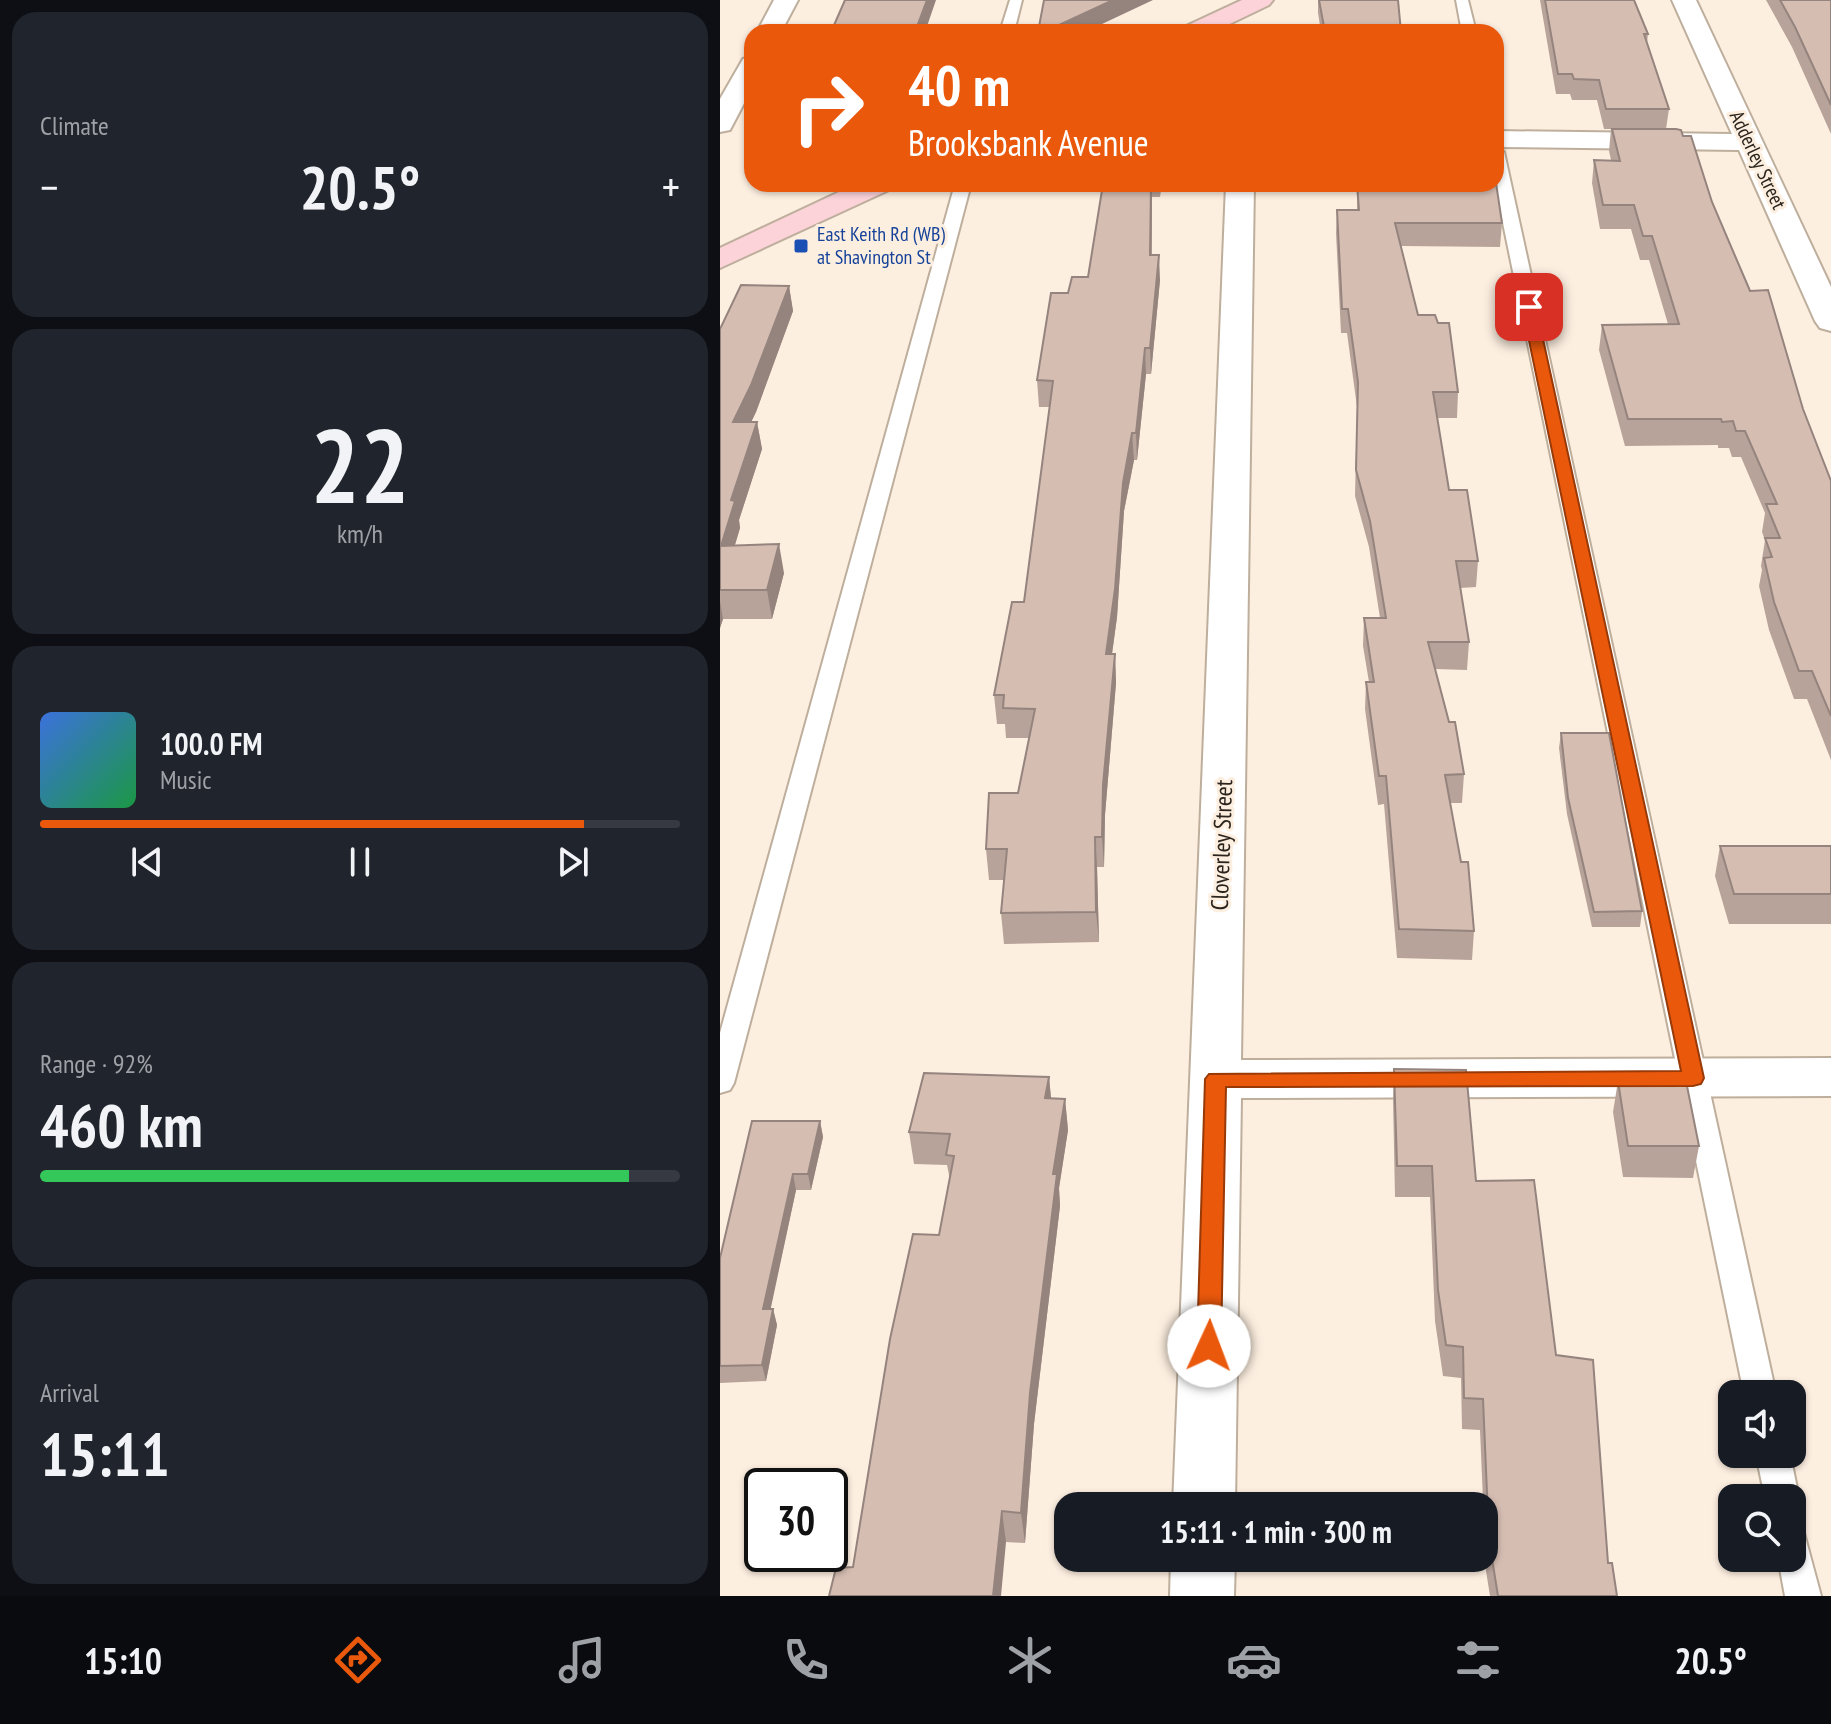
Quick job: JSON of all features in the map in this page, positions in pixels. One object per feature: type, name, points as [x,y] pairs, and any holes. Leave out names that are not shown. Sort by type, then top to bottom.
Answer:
[{"type":"main road","points":[[1209,24],[1253,2]]},
{"type":"main road","points":[[720,259],[862,192]]},
{"type":"street","points":[[773,24],[786,0]]},
{"type":"street","name":"Adderley Street","points":[[1684,0],[1831,321]]},
{"type":"street","points":[[720,124],[744,79]]},
{"type":"street","points":[[1504,139],[1750,142]]},
{"type":"street","name":"Cloverley Street","points":[[1204,1492],[1240,192]]},
{"type":"street","points":[[1216,1079],[1831,1077]]},
{"type":"street","points":[[1202,1596],[1203,1572]]},
{"type":"lane","points":[[1009,24],[1016,0]]},
{"type":"lane","points":[[1462,0],[1467,24]]},
{"type":"lane","points":[[1504,190],[1757,1380]]},
{"type":"lane","points":[[720,1083],[961,192]]},
{"type":"lane","points":[[1798,1572],[1803,1596]]},
{"type":"building","points":[[845,0],[927,0],[918,24],[834,24]]},
{"type":"building","points":[[1044,0],[1113,0],[1061,24],[1040,24]]},
{"type":"building","points":[[1319,0],[1398,0],[1400,24],[1324,24]]},
{"type":"building","points":[[1545,0],[1634,0],[1648,34],[1644,34],[1669,109],[1606,109],[1599,80],[1574,79],[1572,74],[1558,74]]},
{"type":"building","points":[[1780,0],[1831,0],[1831,105],[1795,27]]},
{"type":"building","points":[[1612,129],[1676,129],[1681,130],[1683,136],[1691,136],[1712,202],[1750,291],[1768,290],[1803,409],[1831,481],[1831,716],[1812,671],[1799,671],[1774,602],[1764,558],[1772,557],[1765,538],[1780,538],[1766,504],[1777,504],[1745,431],[1736,431],[1733,421],[1722,422],[1721,419],[1628,419],[1602,325],[1679,324],[1652,236],[1643,236],[1634,205],[1603,205],[1594,160],[1620,161]]},
{"type":"building","points":[[1102,192],[1151,192],[1150,255],[1159,255],[1150,348],[1145,348],[1136,433],[1132,433],[1123,483],[1115,589],[1106,654],[1115,654],[1103,785],[1102,837],[1095,837],[1096,912],[1001,913],[1007,849],[986,849],[989,793],[1018,793],[1035,709],[1003,708],[1004,695],[994,695],[1012,602],[1024,602],[1053,381],[1037,380],[1051,293],[1068,293],[1072,277],[1088,277]]},
{"type":"building","points":[[1358,192],[1497,192],[1502,223],[1395,223],[1418,315],[1435,315],[1438,323],[1449,323],[1458,392],[1433,392],[1449,490],[1467,490],[1478,561],[1456,561],[1469,642],[1428,642],[1449,722],[1455,722],[1464,774],[1445,775],[1461,862],[1468,862],[1474,931],[1399,929],[1386,776],[1379,776],[1366,682],[1374,682],[1364,618],[1386,618],[1370,521],[1356,470],[1358,382],[1348,309],[1342,309],[1337,210],[1359,210]]},
{"type":"building","points":[[741,285],[789,286],[751,385],[733,422],[757,422],[731,500],[735,501],[721,546],[779,544],[767,590],[720,590],[720,329]]},
{"type":"building","points":[[1561,733],[1609,733],[1642,911],[1594,912],[1568,798]]},
{"type":"building","points":[[1720,846],[1831,846],[1831,894],[1734,894]]},
{"type":"building","points":[[1394,1069],[1466,1070],[1476,1181],[1534,1180],[1556,1355],[1593,1360],[1608,1563],[1612,1563],[1617,1596],[1498,1596],[1494,1572],[1498,1572],[1498,1492],[1487,1492],[1483,1399],[1464,1398],[1463,1347],[1446,1345],[1438,1290],[1432,1166],[1397,1166]]},
{"type":"building","points":[[924,1073],[1049,1077],[1045,1098],[1065,1099],[1053,1174],[1057,1174],[1030,1393],[1021,1513],[1002,1511],[993,1596],[829,1596],[835,1572],[848,1572],[848,1567],[853,1567],[890,1339],[913,1234],[939,1235],[954,1156],[946,1155],[950,1134],[909,1132]]},
{"type":"building","points":[[1618,1081],[1686,1081],[1699,1146],[1628,1146]]},
{"type":"building","points":[[752,1121],[820,1121],[808,1174],[793,1174],[763,1309],[773,1309],[762,1365],[720,1366],[720,1258]]},
{"type":"place","name":"East Keith Rd (WB) at Shavington St","points":[[801,246]]},
{"type":"route","points":[[1209,1346],[1216,1079],[1693,1078],[1529,307]]}]
